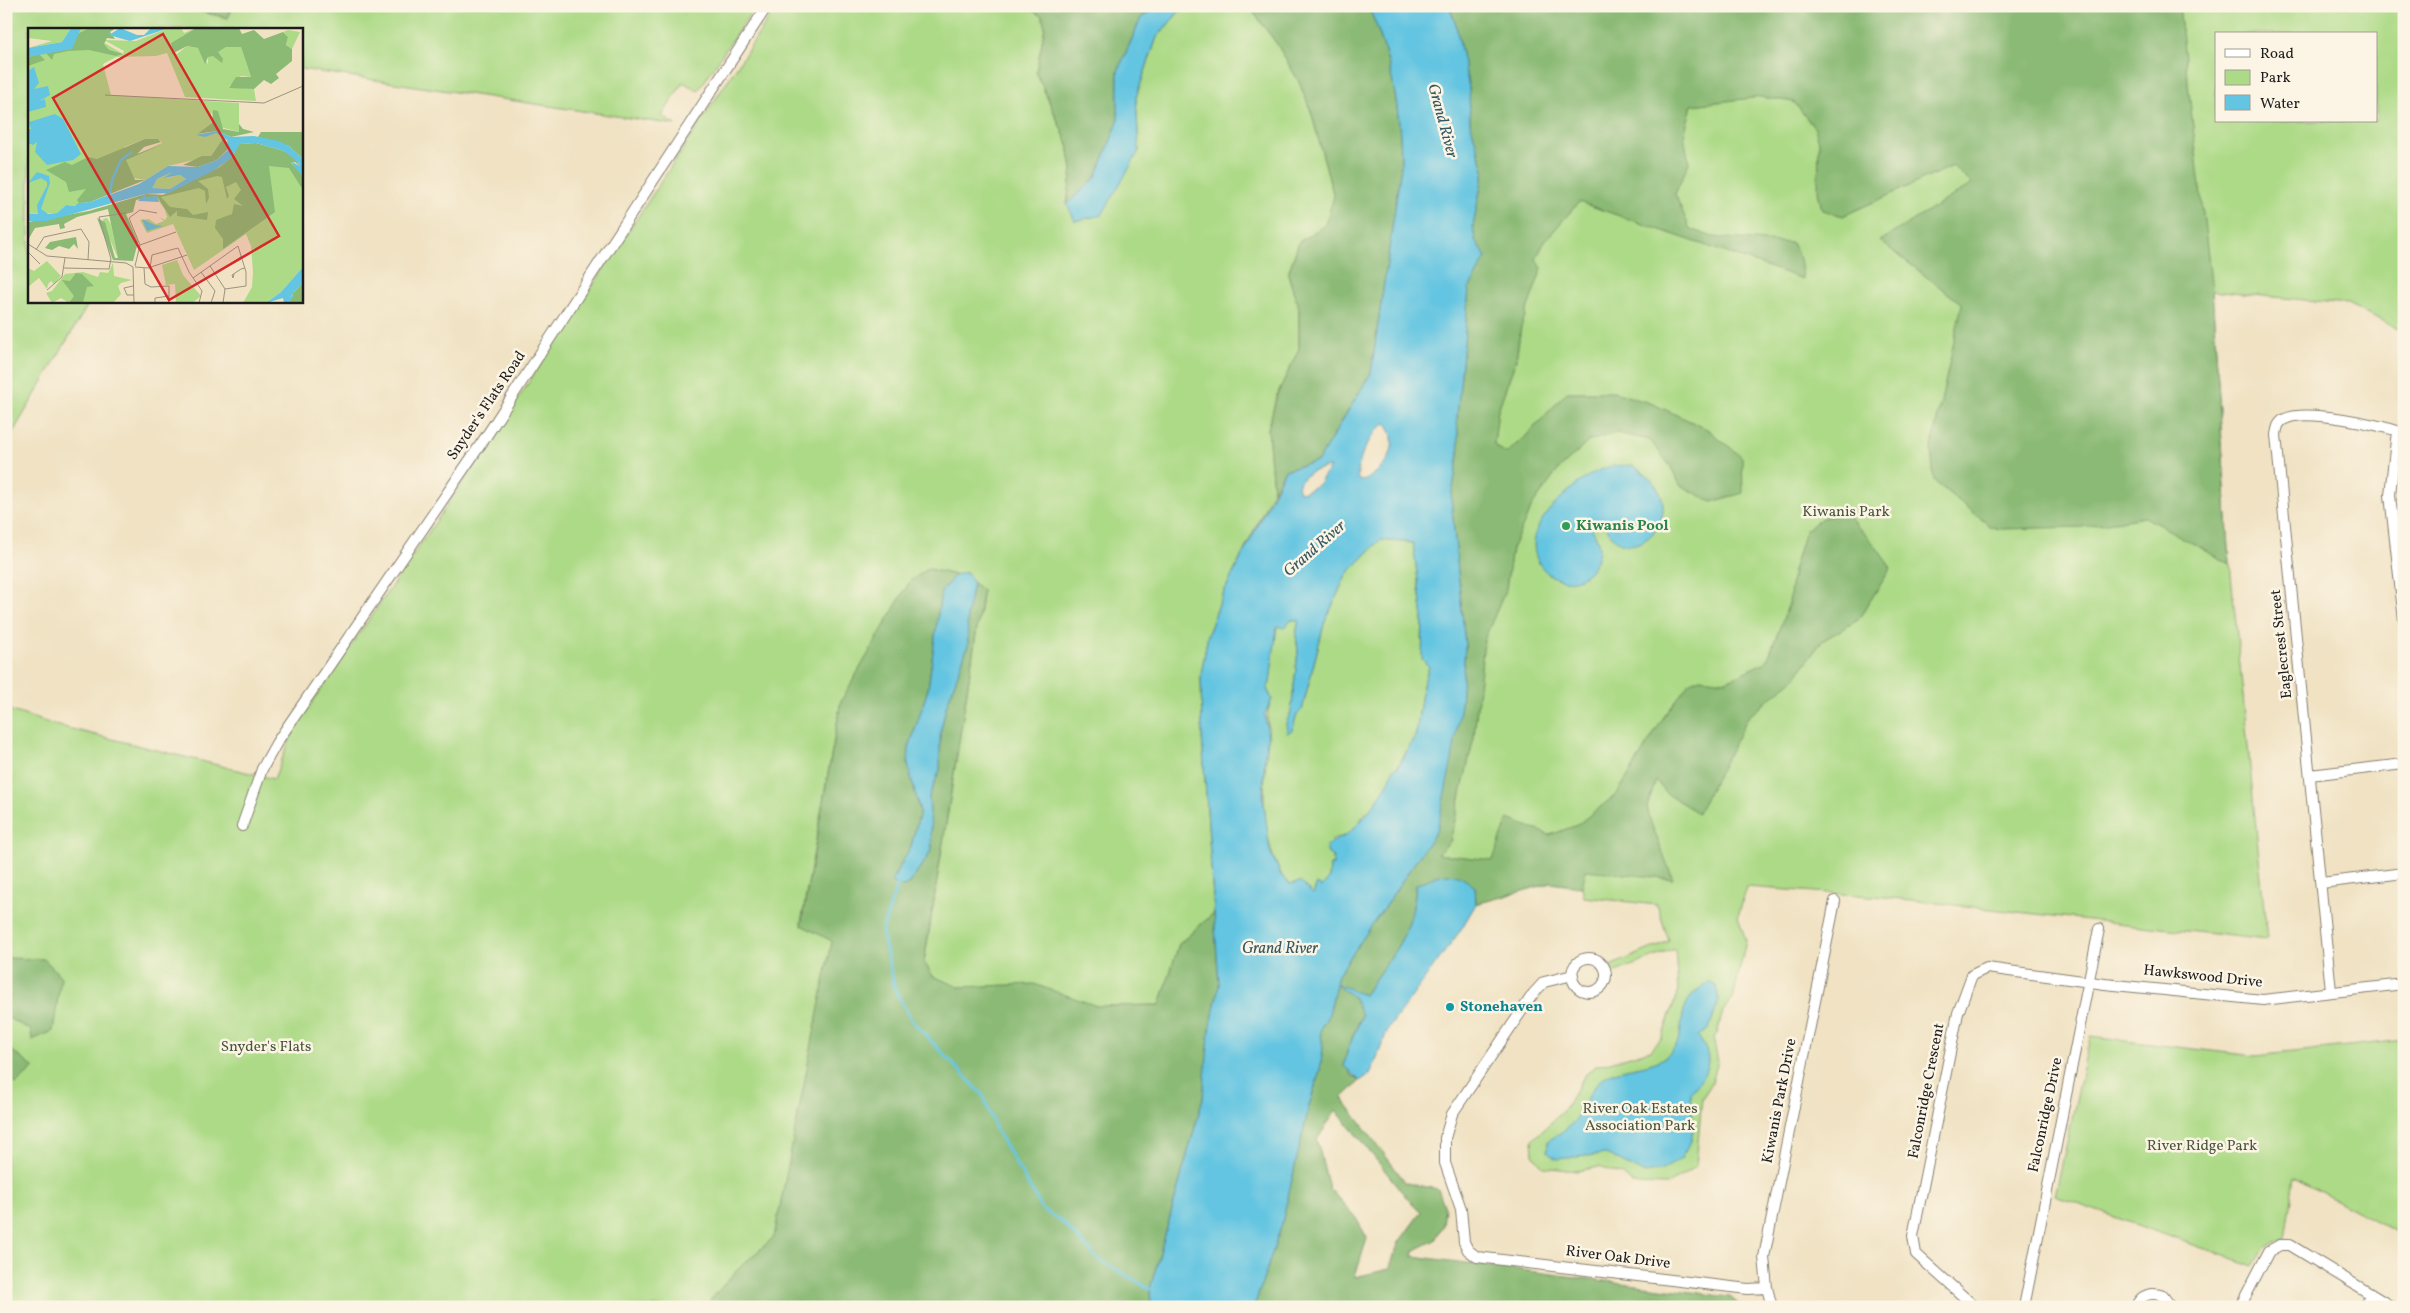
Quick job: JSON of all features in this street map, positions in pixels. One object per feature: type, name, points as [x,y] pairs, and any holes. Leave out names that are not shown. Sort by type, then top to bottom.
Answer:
[{"type":"street","name":"Snyder's Flats Road","points":[[242,826],[262,769],[277,742],[503,412],[767,6]]},
{"type":"street","name":"Eaglecrest Street","points":[[2331,991],[2276,435],[2278,424],[2284,419],[2297,415],[2315,416],[2400,432]]},
{"type":"street","points":[[2400,432],[2390,495],[2404,620]]},
{"type":"street","points":[[2310,775],[2404,764]]},
{"type":"street","points":[[2321,883],[2404,874]]},
{"type":"street","name":"Kiwanis Park Drive","points":[[1772,1307],[1767,1288],[1764,1257],[1835,901]]},
{"type":"street","name":"Falconridge Drive","points":[[2024,1307],[2099,930]]},
{"type":"street","name":"Falconridge Crescent","points":[[1975,1307],[1916,1254],[1913,1236],[1958,1013],[1972,975],[1987,968],[2088,982]]},
{"type":"street","name":"River Oak Drive","points":[[1573,975],[1544,982],[1533,994],[1452,1114],[1445,1138],[1445,1163],[1461,1209],[1464,1242],[1468,1250],[1477,1257],[1748,1289],[1767,1288]]},
{"type":"street","name":"Hawkswood Drive","points":[[2088,982],[2263,1000],[2404,984]]},
{"type":"street","points":[[2240,1307],[2270,1251],[2280,1245],[2290,1245],[2300,1249],[2392,1307]]},
{"type":"street","points":[[2136,1307],[2141,1298],[2152,1294],[2163,1296],[2171,1307]]},
{"type":"street","points":[[2364,1307],[2372,1294]]},
{"type":"green space","points":[[6,6],[178,6],[228,18],[233,6],[755,6],[698,91],[683,82],[662,116],[676,125],[302,69],[302,28],[28,28],[28,302],[89,302],[6,444]]},
{"type":"green space","points":[[178,6],[233,6],[228,18]]},
{"type":"green space","name":"Snyder's Flats","points":[[777,6],[1025,6],[1042,16],[1045,27],[1036,72],[1068,144],[1072,170],[1067,204],[1139,151],[1136,97],[1157,37],[1184,6],[1249,6],[1277,44],[1298,80],[1311,111],[1334,197],[1325,225],[1299,242],[1288,274],[1299,309],[1299,349],[1277,395],[1268,429],[1273,491],[1222,596],[1208,634],[1201,675],[1202,736],[1214,913],[1179,944],[1161,1005],[1106,1006],[1151,1307],[6,1307],[6,709],[55,725],[274,779],[294,729],[465,479]],"holes":[[[928,569],[955,575],[967,572],[973,583],[983,590],[925,957],[801,923],[841,701]]]},
{"type":"green space","points":[[1025,6],[1157,6],[1141,18],[1118,71],[1118,122],[1096,177],[1067,204],[1072,170],[1068,144],[1036,72],[1045,27],[1042,16]]},
{"type":"green space","points":[[1249,6],[1337,6],[1341,9],[1342,6],[1368,6],[1389,64],[1397,104],[1401,145],[1401,166],[1371,373],[1318,461],[1285,470],[1273,491],[1268,429],[1277,395],[1299,349],[1299,309],[1288,274],[1299,242],[1325,225],[1334,197],[1311,111],[1298,80],[1277,44]]},
{"type":"green space","name":"Kiwanis Park","points":[[1449,6],[2404,6],[2404,331],[2347,304],[2212,291],[2230,564],[2267,940],[1884,897],[1747,887],[1738,916],[1746,941],[1733,998],[1723,1011],[1717,1034],[1713,1038],[1718,1061],[1712,1083],[1702,1098],[1696,1166],[1667,1185],[1633,1184],[1623,1175],[1599,1167],[1576,1171],[1543,1167],[1533,1154],[1532,1140],[1565,1109],[1585,1075],[1596,1066],[1651,1050],[1662,1038],[1678,991],[1675,949],[1613,973],[1610,966],[1669,941],[1657,905],[1584,897],[1582,887],[1551,883],[1476,904],[1474,887],[1384,908],[1418,857],[1436,854],[1456,25]]},
{"type":"green space","points":[[1449,6],[2179,6],[2212,290],[2230,564],[2145,517],[2082,527],[1999,529],[1990,526],[1934,481],[1931,448],[1962,304],[1880,241],[1972,184],[1953,166],[1843,216],[1822,210],[1818,192],[1819,142],[1815,129],[1794,102],[1761,97],[1692,105],[1684,136],[1689,163],[1675,194],[1690,229],[1713,237],[1792,243],[1800,259],[1803,279],[1579,202],[1545,241],[1536,259],[1542,268],[1521,327],[1516,360],[1498,410],[1494,445],[1506,453],[1525,437],[1567,392],[1614,392],[1653,404],[1707,429],[1742,457],[1743,493],[1712,502],[1680,485],[1671,467],[1650,440],[1616,433],[1589,441],[1559,469],[1532,506],[1512,549],[1506,589],[1484,640],[1474,737],[1450,842],[1437,854],[1493,860],[1508,819],[1550,835],[1577,825],[1617,794],[1665,715],[1690,682],[1700,678],[1726,681],[1767,661],[1789,603],[1793,571],[1805,531],[1822,518],[1845,513],[1874,544],[1891,568],[1858,620],[1822,641],[1795,678],[1748,717],[1698,813],[1667,794],[1656,781],[1647,807],[1651,823],[1673,879],[1586,870],[1582,887],[1551,883],[1476,904],[1475,887],[1416,885],[1414,903],[1405,932],[1399,944],[1364,995],[1338,985],[1354,998],[1362,1015],[1347,1050],[1350,1074],[1360,1081],[1342,1098],[1406,1183],[1438,1189],[1445,1208],[1443,1225],[1435,1240],[1415,1250],[1412,1256],[1730,1297],[1742,1307],[1254,1307],[1281,1227],[1309,1106],[1320,1070],[1323,1047],[1320,1029],[1329,1014],[1338,975],[1437,830],[1461,704],[1465,645],[1451,498],[1459,454],[1457,416],[1469,289],[1486,257],[1475,240],[1473,226],[1484,170],[1470,122],[1469,88],[1456,25]],"holes":[[[1336,1110],[1407,1198],[1421,1212],[1399,1242],[1389,1269],[1355,1277],[1367,1238],[1356,1218],[1329,1188],[1317,1140]]]},
{"type":"green space","points":[[1380,540],[1413,543],[1423,618],[1422,640],[1429,667],[1423,685],[1416,734],[1378,801],[1363,816],[1357,826],[1345,836],[1332,839],[1333,865],[1330,865],[1329,879],[1322,887],[1317,884],[1313,894],[1291,884],[1281,874],[1269,842],[1266,825],[1264,791],[1268,733],[1267,716],[1272,699],[1267,689],[1277,626],[1291,620],[1299,620],[1296,635],[1298,651],[1291,712],[1286,723],[1292,730],[1297,715],[1302,710],[1324,624],[1346,575]]},
{"type":"green space","points":[[928,569],[955,575],[941,593],[928,689],[909,748],[908,765],[920,812],[911,846],[892,880],[904,887],[910,883],[932,850],[929,796],[940,770],[940,734],[946,707],[968,645],[967,615],[973,583],[983,590],[924,962],[933,976],[959,987],[1034,984],[1097,1006],[1160,1005],[1179,944],[1214,913],[1219,985],[1210,1030],[1203,1098],[1150,1289],[1151,1307],[708,1307],[710,1300],[740,1267],[774,1237],[832,941],[801,925],[841,701],[910,581]]},
{"type":"green space","points":[[6,958],[44,959],[61,977],[53,1031],[32,1040],[31,1030],[6,1017]]},
{"type":"green space","name":"River Ridge Park","points":[[2090,1037],[2255,1056],[2404,1040],[2404,1236],[2294,1178],[2285,1238],[2269,1245],[2253,1266],[2055,1196]]},
{"type":"green space","points":[[6,1046],[34,1068],[16,1084],[6,1077]]},
{"type":"water","points":[[1157,6],[1184,6],[1157,37],[1136,97],[1139,151],[1102,215],[1075,221],[1067,204],[1096,177],[1118,122],[1118,71],[1141,18]]},
{"type":"water","name":"Grand River","points":[[1368,6],[1449,6],[1456,25],[1469,88],[1470,122],[1484,170],[1473,226],[1475,240],[1486,257],[1469,289],[1457,416],[1459,454],[1451,498],[1465,645],[1461,704],[1452,760],[1437,830],[1338,975],[1336,983],[1364,995],[1399,944],[1405,932],[1414,903],[1416,885],[1433,877],[1453,874],[1475,887],[1476,904],[1460,931],[1388,1029],[1371,1073],[1360,1081],[1344,1066],[1347,1051],[1362,1015],[1354,998],[1336,984],[1329,1014],[1320,1029],[1323,1047],[1320,1070],[1309,1106],[1281,1227],[1254,1307],[1151,1307],[1150,1289],[1203,1098],[1209,1035],[1219,985],[1202,736],[1201,675],[1208,634],[1222,596],[1285,470],[1318,461],[1371,373],[1401,166],[1397,104],[1389,64]],"holes":[[[1386,423],[1392,437],[1389,457],[1385,464],[1369,478],[1358,480],[1359,465],[1365,448],[1380,427]],[[1330,467],[1318,485],[1303,492],[1298,491],[1298,485],[1304,477],[1309,473]],[[1380,540],[1413,543],[1423,618],[1422,659],[1429,667],[1423,685],[1416,734],[1399,766],[1393,769],[1387,784],[1366,814],[1351,831],[1331,842],[1326,847],[1328,854],[1334,857],[1333,865],[1330,865],[1329,879],[1322,887],[1317,884],[1313,894],[1300,882],[1290,884],[1281,875],[1270,851],[1263,797],[1265,753],[1268,738],[1265,714],[1272,699],[1267,689],[1270,683],[1277,626],[1285,628],[1291,620],[1299,620],[1296,635],[1298,651],[1291,712],[1286,723],[1287,733],[1292,730],[1297,715],[1302,710],[1324,624],[1346,575]]]},
{"type":"water","name":"Kiwanis Pool","points":[[1631,465],[1653,482],[1662,500],[1662,517],[1654,532],[1642,541],[1628,545],[1615,539],[1605,523],[1596,522],[1592,529],[1598,541],[1599,549],[1596,561],[1586,575],[1572,580],[1558,579],[1546,571],[1537,559],[1534,543],[1539,524],[1555,504],[1588,476],[1604,468]]},
{"type":"water","points":[[967,572],[973,583],[967,615],[968,645],[946,707],[940,734],[940,770],[929,796],[932,850],[910,883],[904,887],[892,881],[911,846],[920,812],[908,765],[909,748],[928,689],[941,592],[955,575]]},
{"type":"water","points":[[1709,982],[1716,986],[1719,1000],[1709,1029],[1698,1036],[1704,1045],[1708,1059],[1705,1072],[1691,1093],[1693,1130],[1691,1141],[1681,1159],[1660,1171],[1643,1173],[1606,1154],[1556,1159],[1547,1152],[1548,1141],[1572,1123],[1600,1080],[1622,1070],[1656,1062],[1670,1053],[1680,1036],[1684,1009],[1696,991]]},
{"type":"waterway","points":[[897,885],[882,931],[895,990],[912,1021],[983,1095],[996,1130],[1043,1210],[1060,1220],[1098,1259],[1150,1289]]},
{"type":"place","name":"Kiwanis Pool","points":[[1566,526]]},
{"type":"place","name":"Stonehaven","points":[[1450,1007]]},
{"type":"park label","name":"River Oak Estates Association Park","points":[[1640,1118]]}]
